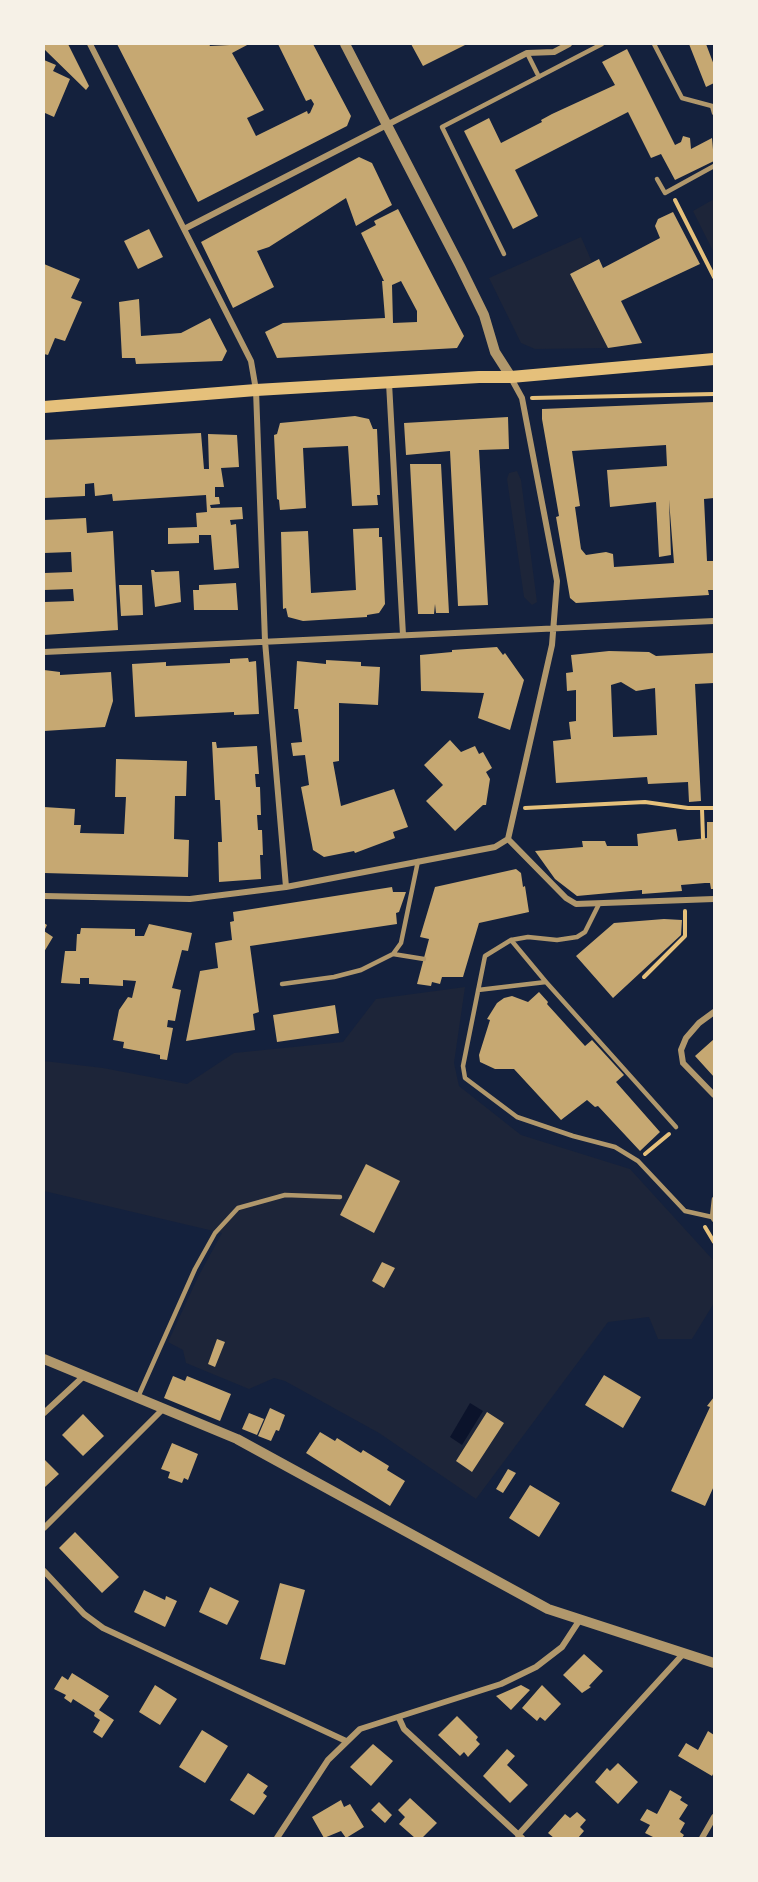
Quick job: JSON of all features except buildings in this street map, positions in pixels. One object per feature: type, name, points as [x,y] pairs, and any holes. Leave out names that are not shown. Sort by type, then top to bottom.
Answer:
[{"type":"main road","points":[[44,407],[256,390],[479,376],[511,377],[714,359]]},
{"type":"street","points":[[90,44],[252,361],[256,390],[265,641],[286,887]]},
{"type":"street","points":[[44,896],[190,899],[286,887],[495,847],[508,839],[554,630],[557,581],[522,398],[495,352],[480,305],[388,123],[345,44]]},
{"type":"street","points":[[186,228],[527,53],[554,52],[569,44]]},
{"type":"street","points":[[388,382],[403,635]]},
{"type":"street","points":[[44,652],[714,621]]},
{"type":"street","points":[[508,839],[566,898],[576,904],[714,899]]},
{"type":"street","points":[[714,1012],[699,1023],[686,1038],[681,1050],[684,1063],[714,1095]]},
{"type":"street","points":[[44,1359],[237,1439],[548,1609],[579,1621],[714,1663]]},
{"type":"street","points":[[44,1413],[85,1375]]},
{"type":"street","points":[[44,1528],[163,1409]]},
{"type":"street","points":[[44,1571],[84,1614],[104,1628],[346,1741]]},
{"type":"street","points":[[277,1839],[328,1760],[360,1730],[501,1684],[536,1667],[562,1647],[579,1621]]},
{"type":"street","points":[[399,1718],[404,1729],[520,1837],[684,1653]]},
{"type":"street","points":[[702,1839],[714,1817]]},
{"type":"lane","points":[[504,254],[442,127],[602,44]]},
{"type":"lane","points":[[654,44],[682,98],[712,106],[714,112]]},
{"type":"lane","points":[[527,53],[539,78]]},
{"type":"lane","points":[[657,179],[665,193],[714,166]]},
{"type":"lane","points":[[282,984],[362,970],[393,954],[401,943],[418,861]]},
{"type":"lane","points":[[599,904],[585,932],[576,937],[557,940],[528,937],[511,940],[485,956],[463,1066],[465,1078],[517,1117],[573,1136],[615,1146],[638,1161],[685,1211],[713,1219],[714,1199]]},
{"type":"lane","points":[[511,940],[676,1127]]},
{"type":"lane","points":[[393,954],[424,959]]},
{"type":"lane","points":[[478,990],[546,982]]},
{"type":"lane","points":[[138,1399],[195,1269],[215,1233],[238,1208],[285,1195],[339,1197]]},
{"type":"path","points":[[670,190],[714,277]]},
{"type":"path","points":[[522,398],[714,394]]},
{"type":"path","points":[[515,809],[645,802],[702,809],[714,808]]},
{"type":"path","points":[[702,809],[703,838]]},
{"type":"path","points":[[644,977],[685,936],[684,901]]},
{"type":"path","points":[[638,1161],[676,1127]]},
{"type":"shaded area","points":[[714,199],[714,253],[693,211]]},
{"type":"shaded area","points":[[581,237],[592,262],[570,274],[608,348],[535,349],[521,343],[489,278]]},
{"type":"shaded area","points":[[517,471],[521,480],[537,602],[532,605],[524,597],[507,479],[509,473]]},
{"type":"shaded area","points":[[465,987],[454,1063],[459,1086],[521,1135],[630,1169],[714,1261],[714,1303],[692,1339],[658,1339],[649,1317],[608,1322],[476,1499],[379,1433],[285,1381],[274,1378],[249,1389],[186,1363],[183,1350],[168,1342],[198,1277],[222,1233],[44,1191],[44,1061],[103,1068],[187,1084],[234,1053],[343,1042],[376,999]]},
{"type":"shaded area","points":[[470,1403],[483,1411],[462,1445],[450,1437]]}]
